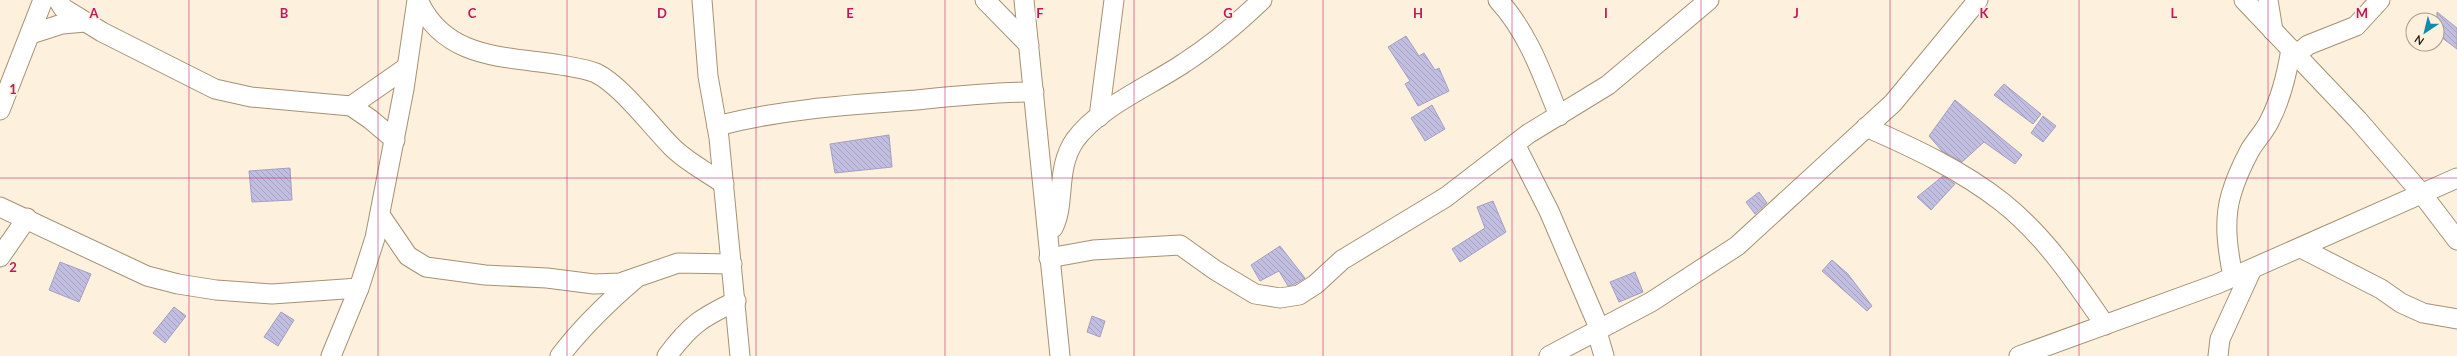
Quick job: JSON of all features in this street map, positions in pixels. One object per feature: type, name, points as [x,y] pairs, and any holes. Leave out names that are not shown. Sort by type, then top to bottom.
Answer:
[{"type":"street","points":[[0,110],[31,34],[43,0]]},
{"type":"street","points":[[58,0],[63,8],[85,22],[166,66],[215,89],[258,98],[351,106],[370,118],[395,140]]},
{"type":"street","points":[[331,356],[359,288],[375,238],[395,140],[417,0]]},
{"type":"street","points":[[417,0],[433,25],[453,41],[469,50],[501,58],[538,62],[596,73],[616,89],[674,149],[724,184]]},
{"type":"street","points":[[702,0],[708,76],[717,126],[724,184],[740,356]]},
{"type":"street","points":[[985,0],[1029,45]]},
{"type":"street","points":[[1024,0],[1060,356]]},
{"type":"street","points":[[1099,117],[1114,0]]},
{"type":"street","points":[[1048,236],[1058,215],[1063,166],[1069,151],[1083,130],[1099,117],[1185,63],[1237,24],[1262,0]]},
{"type":"street","points":[[1498,0],[1513,16],[1527,41],[1559,116]]},
{"type":"street","points":[[1050,258],[1093,250],[1180,245],[1215,270],[1255,294],[1280,298],[1299,295],[1316,284],[1342,260],[1446,197],[1515,144],[1608,85],[1709,0]]},
{"type":"street","points":[[1549,356],[1599,331],[1688,279],[1737,246],[1893,103],[1978,0]]},
{"type":"street","points":[[2244,0],[2358,120],[2422,194],[2457,240]]},
{"type":"street","points":[[2268,0],[2274,31]]},
{"type":"street","points":[[2233,277],[2227,249],[2227,226],[2230,195],[2250,151],[2269,123],[2294,52],[2356,26],[2380,0]]},
{"type":"street","points":[[31,34],[62,24],[85,22]]},
{"type":"street","points":[[351,106],[407,67]]},
{"type":"street","points":[[717,126],[753,117],[851,104],[982,92],[1034,92]]},
{"type":"street","points":[[1866,127],[1914,148],[1963,176],[2002,202],[2033,231],[2071,275],[2105,325]]},
{"type":"street","points":[[1515,144],[1553,218],[1599,331],[1604,356]]},
{"type":"street","points":[[2019,356],[2233,277],[2302,248],[2457,178]]},
{"type":"street","points":[[0,207],[27,218],[147,276],[178,284],[216,290],[272,294],[359,288]]},
{"type":"street","points":[[380,215],[408,256],[426,267],[484,275],[547,278],[594,284],[620,283],[678,263],[732,264]]},
{"type":"street","points":[[0,257],[27,218]]},
{"type":"street","points":[[2302,248],[2381,289],[2401,303],[2423,313],[2457,320]]},
{"type":"street","points":[[2218,356],[2220,339],[2252,269]]},
{"type":"street","points":[[560,356],[577,334],[596,314],[638,277]]},
{"type":"street","points":[[667,356],[686,331],[704,317],[736,301]]},
{"type":"building","points":[[2445,18],[2457,28],[2457,49],[2445,40]]},
{"type":"building","points":[[1406,36],[1419,56],[1424,53],[1435,70],[1439,68],[1449,91],[1418,106],[1405,84],[1410,81],[1388,47]]},
{"type":"building","points":[[2004,84],[2041,114],[2033,124],[1994,95]]},
{"type":"building","points":[[1955,100],[2022,155],[2015,164],[1984,142],[1962,162],[1942,151],[1929,136]]},
{"type":"building","points":[[1432,105],[1445,129],[1425,141],[1411,118]]},
{"type":"building","points":[[2043,116],[2056,126],[2043,142],[2031,133]]},
{"type":"building","points":[[889,135],[892,167],[835,173],[830,144]]},
{"type":"building","points":[[290,168],[292,200],[252,202],[249,171]]},
{"type":"building","points":[[1943,176],[1955,184],[1931,210],[1917,197]]},
{"type":"building","points":[[1759,192],[1767,203],[1755,214],[1746,202]]},
{"type":"building","points":[[1493,201],[1506,232],[1460,262],[1452,249],[1485,228],[1477,207]]},
{"type":"building","points":[[1280,246],[1305,278],[1295,284],[1288,286],[1279,271],[1260,281],[1251,265]]},
{"type":"building","points":[[1832,260],[1848,274],[1872,306],[1867,311],[1822,271]]},
{"type":"building","points":[[60,262],[91,274],[79,302],[49,290]]},
{"type":"building","points":[[1635,272],[1643,292],[1619,302],[1610,282]]},
{"type":"building","points":[[174,307],[186,316],[165,343],[153,333]]},
{"type":"building","points":[[281,312],[294,320],[278,346],[264,337]]},
{"type":"building","points":[[1092,316],[1105,321],[1100,337],[1087,332]]}]
